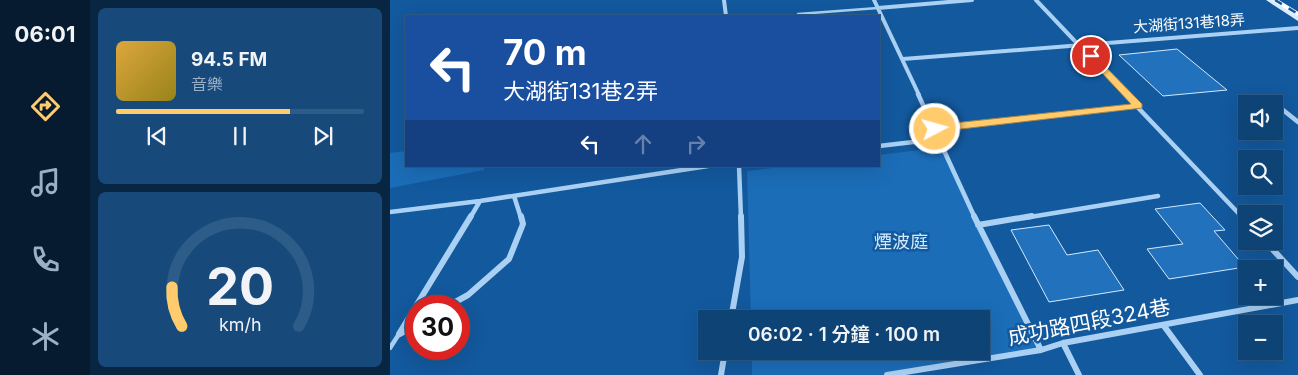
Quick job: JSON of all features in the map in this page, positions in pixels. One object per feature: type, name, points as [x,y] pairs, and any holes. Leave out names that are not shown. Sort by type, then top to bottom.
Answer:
[{"type":"main road","points":[[1270,0],[1298,19]]},
{"type":"street","points":[[724,0],[726,15]]},
{"type":"street","points":[[874,0],[903,59],[978,225],[1041,350]]},
{"type":"street","points":[[878,8],[972,0]]},
{"type":"street","points":[[1036,0],[1139,106],[1238,213]]},
{"type":"street","name":"大湖街131巷18弄","points":[[903,59],[1298,28]]},
{"type":"street","points":[[935,129],[1139,106]]},
{"type":"street","points":[[1283,110],[1298,122]]},
{"type":"street","points":[[880,146],[939,139]]},
{"type":"street","points":[[390,212],[480,201],[702,167]]},
{"type":"street","points":[[733,310],[742,257],[738,167]]},
{"type":"street","points":[[468,295],[509,259],[522,224],[514,196]]},
{"type":"street","points":[[978,225],[1158,196]]},
{"type":"street","points":[[423,295],[480,201]]},
{"type":"street","points":[[1273,250],[1298,277]]},
{"type":"street","name":"成功路四段324巷","points":[[887,375],[1041,350],[1063,343],[1298,300]]},
{"type":"street","points":[[399,334],[405,324]]},
{"type":"street","points":[[1164,326],[1200,375]]},
{"type":"street","points":[[399,334],[405,331]]},
{"type":"street","points":[[1063,343],[1078,375]]},
{"type":"street","points":[[721,375],[724,360]]},
{"type":"lane","points":[[798,14],[878,8]]},
{"type":"lane","points":[[390,348],[399,334]]},
{"type":"green space","name":"煙波庭","points":[[943,147],[1041,350],[990,359],[990,310],[751,310],[747,171],[780,167],[880,167],[880,155]]},
{"type":"green space","points":[[405,151],[405,167],[485,167],[484,170],[390,188],[390,153]]},
{"type":"green space","name":"煙波庭","points":[[752,360],[982,360],[894,375],[752,375]]},
{"type":"building","points":[[1177,49],[1227,90],[1163,96],[1119,55]]},
{"type":"building","points":[[1200,203],[1225,230],[1214,231],[1239,260],[1238,268],[1169,279],[1147,249],[1183,244],[1155,209]]},
{"type":"building","points":[[1049,225],[1067,255],[1098,250],[1124,290],[1049,302],[1011,230]]},
{"type":"railway","points":[[1275,0],[1298,14]]},
{"type":"route","points":[[935,129],[1139,106],[1091,56]]}]
